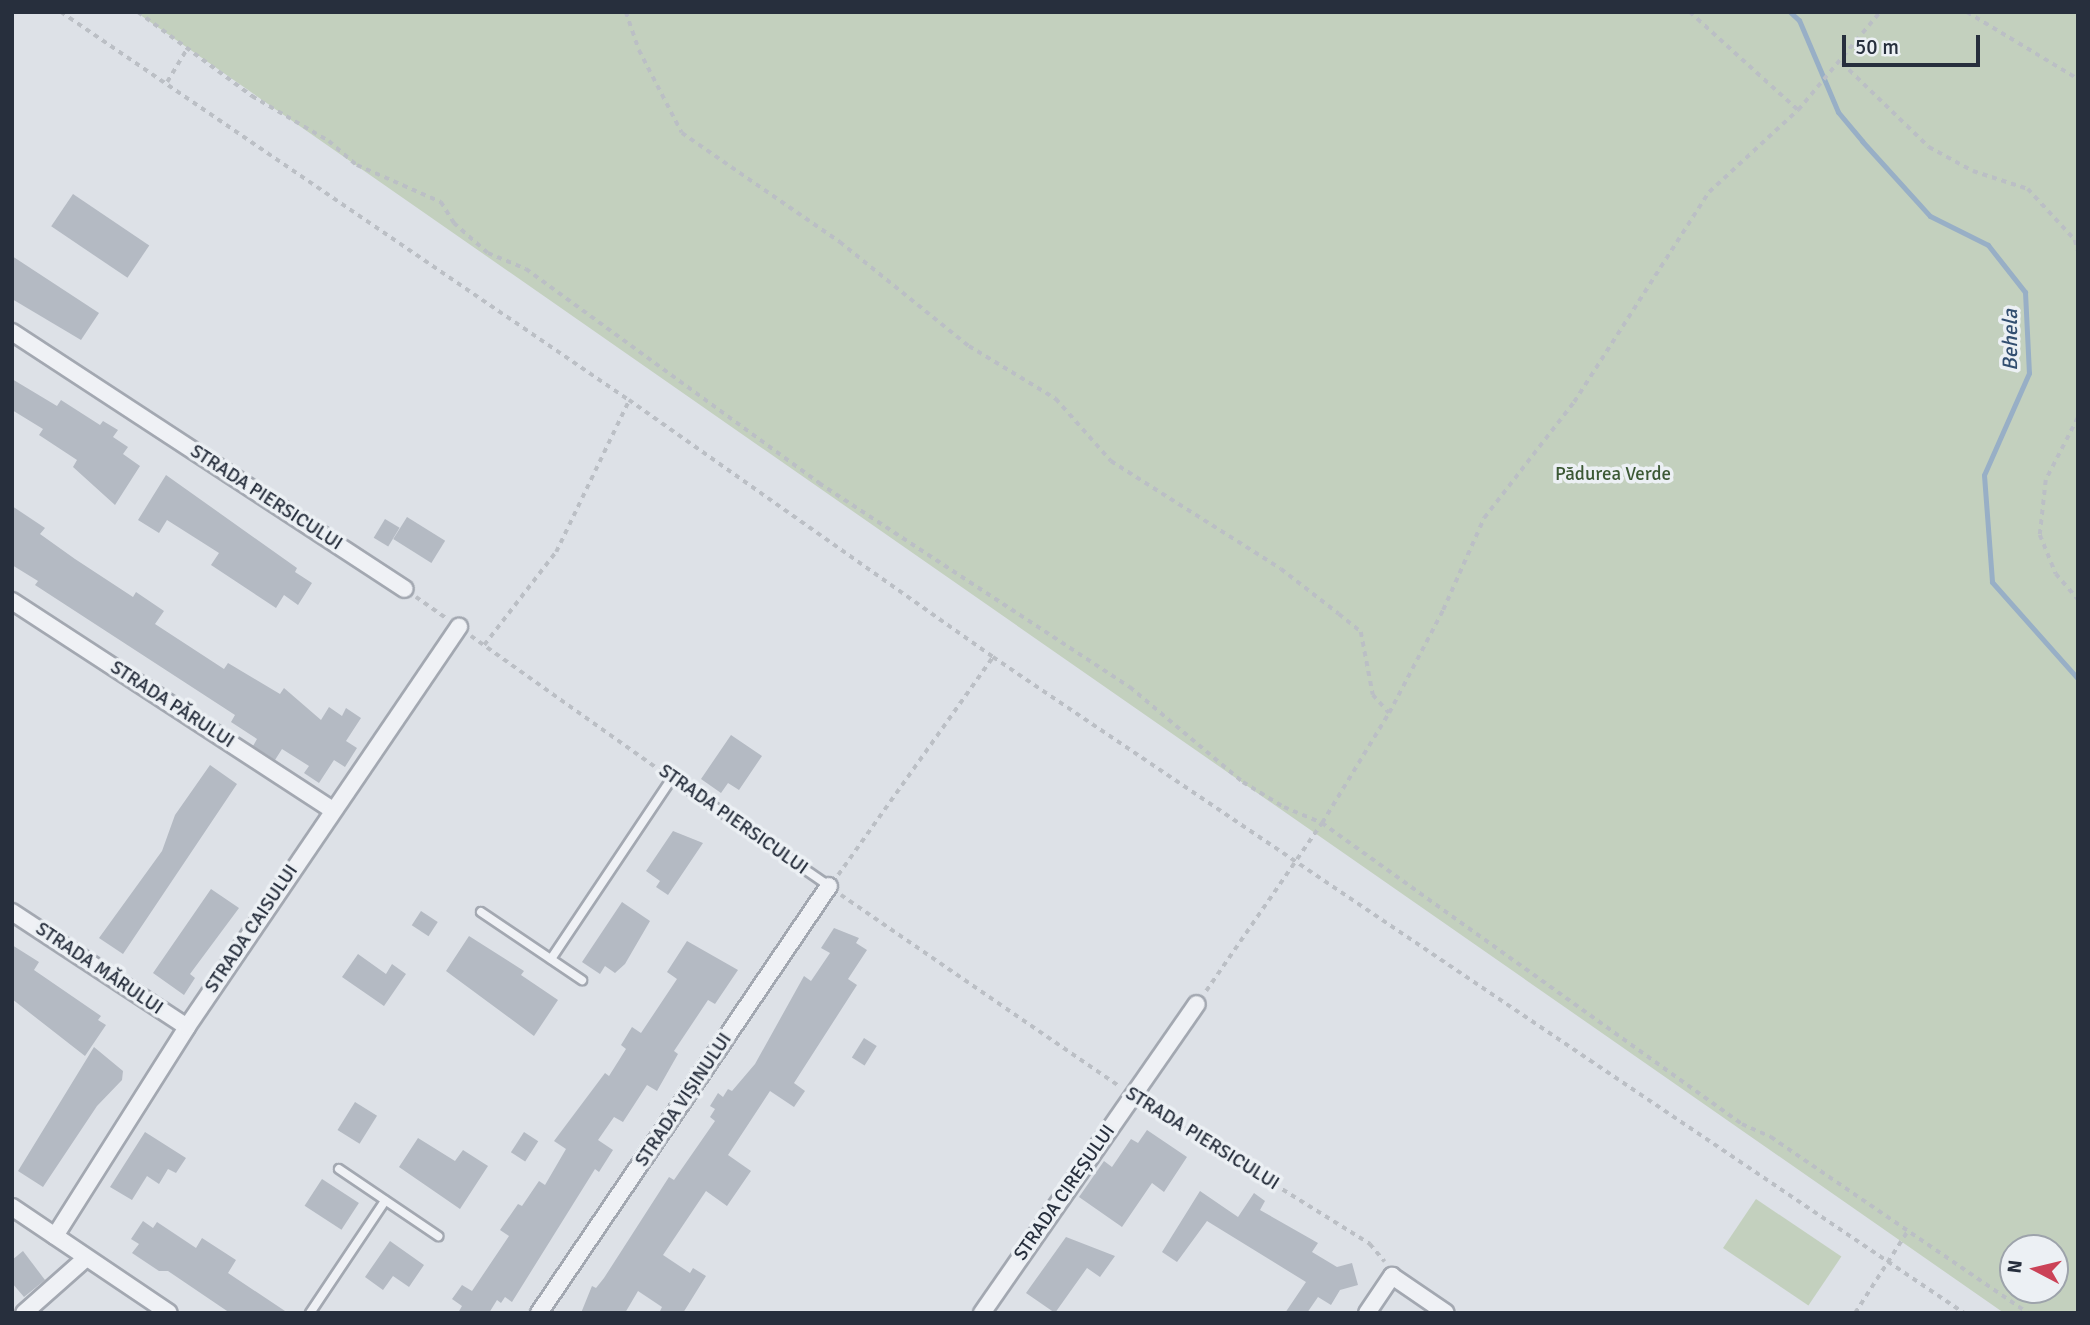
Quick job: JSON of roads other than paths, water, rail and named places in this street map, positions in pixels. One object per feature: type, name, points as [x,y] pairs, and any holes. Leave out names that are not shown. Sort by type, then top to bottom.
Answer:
[{"type":"street","name":"STRADA PIERSICULUI","points":[[12,332],[404,589]]},
{"type":"street","name":"STRADA PĂRULUI","points":[[12,601],[332,810]]},
{"type":"street","name":"STRADA CAISULUI","points":[[55,1236],[187,1027],[332,810],[459,627]]},
{"type":"street","name":"STRADA VIȘINULUI","points":[[539,1313],[829,886]]},
{"type":"street","name":"STRADA MĂRULUI","points":[[12,912],[187,1027]]},
{"type":"street","name":"STRADA CIREȘULUI","points":[[982,1313],[1197,1004]]},
{"type":"street","points":[[12,1207],[169,1313]]},
{"type":"street","points":[[24,1313],[86,1258]]},
{"type":"street","points":[[1367,1313],[1392,1276],[1446,1313]]},
{"type":"lane","name":"STRADA PIERSICULUI","points":[[551,959],[672,778],[829,886]]},
{"type":"lane","points":[[481,912],[582,980]]},
{"type":"lane","points":[[339,1170],[438,1236]]},
{"type":"lane","points":[[310,1313],[386,1201]]},
{"type":"waterway","name":"Behela","points":[[1790,12],[1799,20],[1838,112],[1862,141],[1930,216],[1988,245],[2025,292],[2029,373],[1984,475],[1992,582],[2078,679]]},
{"type":"waterway","name":"Behela","points":[[2078,890],[2078,978]]},
{"type":"park label","name":"Pădurea Verde","points":[[1613,475]]}]
